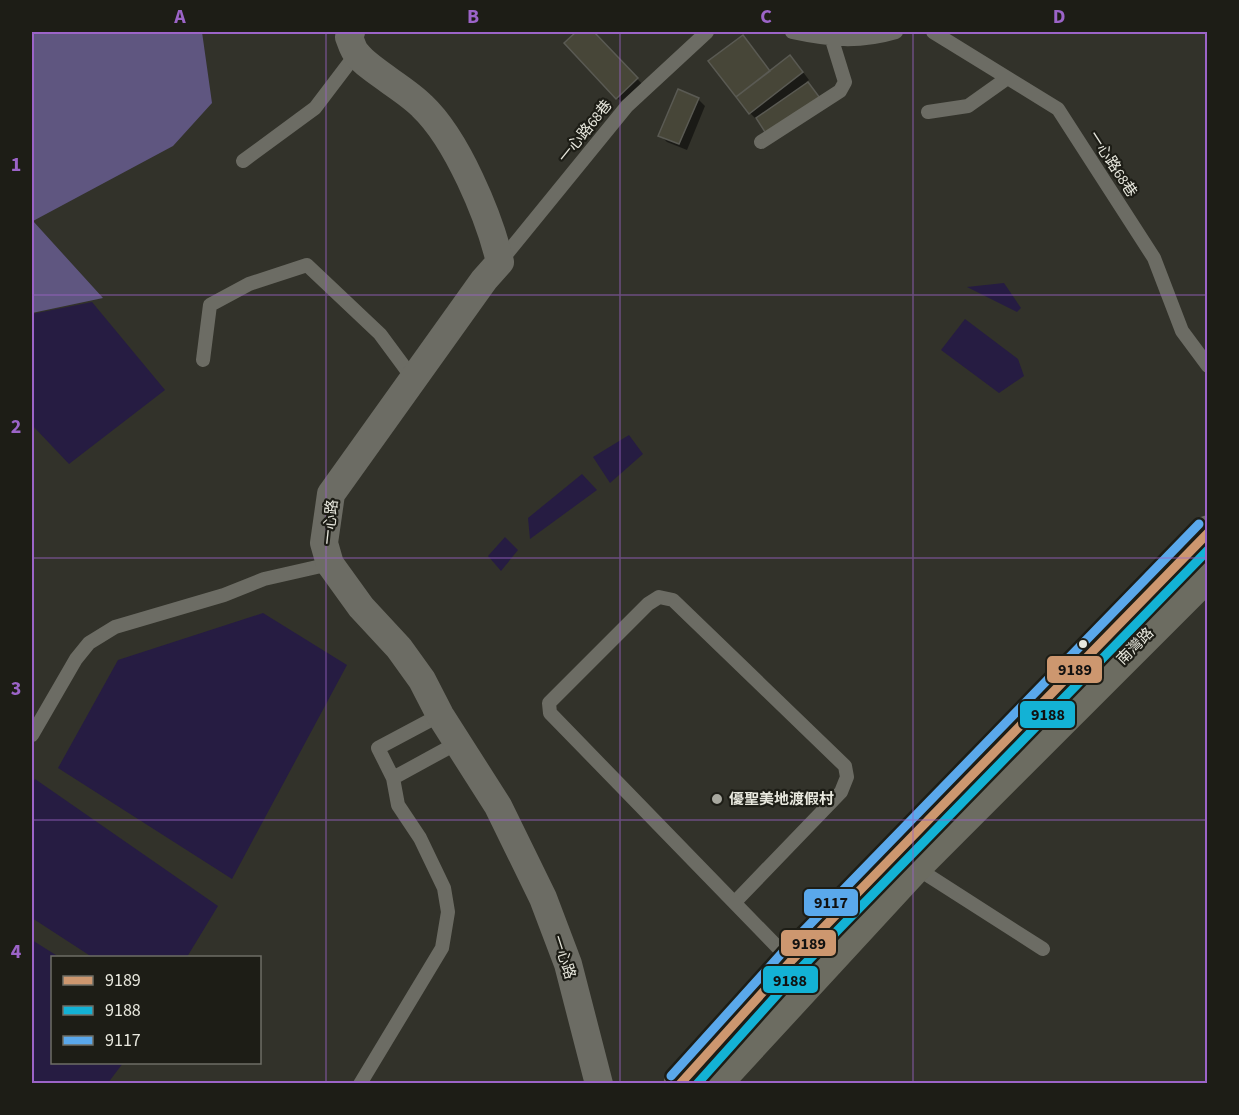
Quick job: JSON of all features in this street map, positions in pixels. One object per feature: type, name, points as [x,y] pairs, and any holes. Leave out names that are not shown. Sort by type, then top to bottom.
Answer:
[{"type":"main road","name":"南灣路","points":[[680,1083],[791,961],[1208,532]]},
{"type":"main road","name":"南灣路","points":[[726,1080],[915,867],[1208,574]]},
{"type":"street","points":[[354,43],[423,106],[441,129],[489,224],[500,262]]},
{"type":"street","name":"一心路","points":[[500,262],[484,280],[331,494],[324,543],[330,564],[361,608],[399,648],[422,680],[440,715],[498,806],[543,898],[568,964],[599,1083]]},
{"type":"lane","name":"一心路68巷","points":[[500,262],[627,106],[707,32]]},
{"type":"lane","points":[[792,32],[832,40],[874,38],[890,32]]},
{"type":"lane","name":"一心路68巷","points":[[933,32],[1058,109],[1154,258],[1182,331],[1208,366]]},
{"type":"lane","points":[[761,142],[840,92],[845,82],[832,40]]},
{"type":"lane","points":[[243,161],[315,108],[354,43]]},
{"type":"lane","points":[[928,112],[968,106],[1006,79]]},
{"type":"lane","points":[[203,360],[210,305],[249,284],[307,265],[380,334],[414,380]]},
{"type":"lane","points":[[32,735],[76,659],[89,643],[114,627],[224,595],[264,579],[330,564]]},
{"type":"lane","points":[[735,902],[841,792],[847,777],[845,766],[673,600],[659,597],[648,604],[549,703],[550,713],[791,961]]},
{"type":"lane","points":[[360,1083],[442,948],[448,912],[444,888],[420,838],[398,805],[393,778],[378,748],[440,715]]},
{"type":"lane","points":[[393,778],[459,742]]},
{"type":"lane","points":[[915,867],[1043,949]]},
{"type":"shaded area","points":[[32,32],[202,32],[212,103],[173,146],[33,221],[103,298],[32,313]]},
{"type":"shaded area","points":[[1004,283],[1021,308],[1017,312],[967,287]]},
{"type":"shaded area","points":[[92,302],[165,390],[69,464],[32,425],[32,314]]},
{"type":"shaded area","points":[[965,319],[1018,359],[1024,376],[999,393],[941,350]]},
{"type":"shaded area","points":[[629,435],[643,454],[610,483],[593,457]]},
{"type":"shaded area","points":[[582,474],[597,490],[530,539],[528,518]]},
{"type":"shaded area","points":[[505,537],[518,550],[501,571],[488,556]]},
{"type":"shaded area","points":[[263,613],[347,665],[232,879],[58,768],[118,660]]},
{"type":"shaded area","points":[[35,779],[218,906],[188,956],[90,956],[32,918],[32,785]]},
{"type":"shaded area","points":[[32,940],[57,956],[51,956],[51,1064],[122,1064],[108,1083],[32,1083]]},
{"type":"building","points":[[576,32],[594,32],[638,78],[616,99],[564,43]]},
{"type":"building","points":[[743,35],[770,71],[736,97],[708,61]]},
{"type":"building","points":[[790,55],[803,72],[749,114],[736,97]]},
{"type":"building","points":[[808,82],[820,98],[767,135],[756,118]]},
{"type":"building","points":[[678,89],[699,98],[679,144],[658,136]]},
{"type":"transit line","name":"9117","points":[[671,1076],[782,953],[1199,524]]},
{"type":"transit line","name":"9189","points":[[680,1084],[791,961],[1208,533]]},
{"type":"transit line","name":"9188","points":[[697,1084],[800,969],[1208,550]]},
{"type":"place","name":"優聖美地渡假村","points":[[717,799]]}]
